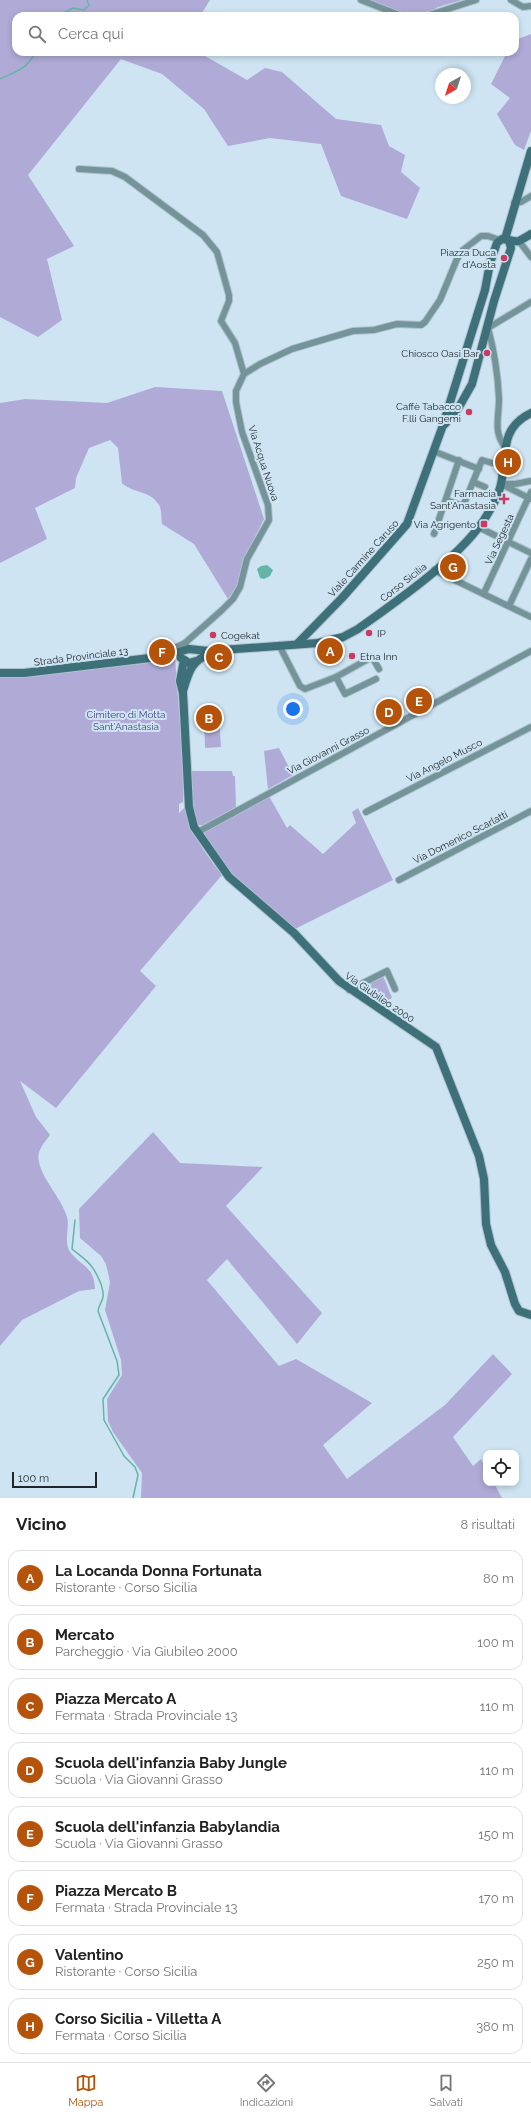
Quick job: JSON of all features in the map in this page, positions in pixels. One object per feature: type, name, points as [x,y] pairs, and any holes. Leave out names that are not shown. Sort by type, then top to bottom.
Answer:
[{"type":"street","points":[[361,0],[392,12]]},
{"type":"street","points":[[438,12],[476,0]]},
{"type":"street","points":[[511,0],[523,7],[531,6]]},
{"type":"street","points":[[442,428],[497,243],[502,239],[531,151]]},
{"type":"street","points":[[79,169],[112,171],[125,177],[210,242],[221,260],[229,295],[229,301],[221,321],[235,344],[244,374],[260,364],[292,349],[353,331],[374,330],[397,324],[421,325],[425,322],[440,300],[457,259],[463,250],[481,236],[519,241],[531,234]]},
{"type":"street","points":[[514,203],[520,202],[531,196]]},
{"type":"street","points":[[442,428],[459,407],[472,384],[500,280],[512,248],[502,239]]},
{"type":"street","points":[[519,241],[531,257]]},
{"type":"street","points":[[489,272],[503,272]]},
{"type":"street","points":[[488,328],[531,302]]},
{"type":"street","points":[[488,328],[493,347],[499,400],[497,428],[499,440],[505,447]]},
{"type":"street","name":"Via Acqua Nuova","points":[[152,657],[176,649],[185,652],[233,599],[240,588],[247,559],[269,520],[268,505],[247,446],[236,402],[236,391],[244,374]]},
{"type":"street","points":[[448,406],[451,408],[459,407]]},
{"type":"street","name":"Corso Sicilia","points":[[297,644],[332,640],[352,633],[454,553],[478,527],[497,497],[501,484],[505,447],[508,436],[523,417],[531,413]]},
{"type":"street","name":"Viale Carmine Caruso","points":[[297,644],[405,528],[442,428]]},
{"type":"street","points":[[433,451],[479,469]]},
{"type":"street","points":[[434,534],[459,460]]},
{"type":"street","points":[[446,500],[463,506],[482,460],[492,463]]},
{"type":"street","points":[[501,484],[515,484],[531,481]]},
{"type":"street","points":[[473,482],[485,487]]},
{"type":"street","points":[[501,484],[530,496]]},
{"type":"street","name":"Via Segesta","points":[[484,593],[530,496]]},
{"type":"street","points":[[478,527],[531,553]]},
{"type":"street","points":[[509,606],[531,559]]},
{"type":"street","points":[[434,570],[531,617]]},
{"type":"street","points":[[219,650],[191,663],[185,652],[195,650],[219,650],[297,644]]},
{"type":"street","points":[[279,645],[300,686],[305,689],[336,677],[372,657],[378,668]]},
{"type":"street","points":[[183,693],[187,677],[196,661],[198,654],[195,650]]},
{"type":"street","name":"Via Giovanni Grasso","points":[[198,832],[531,651]]},
{"type":"street","name":"Strada Provinciale 13","points":[[0,674],[24,673],[164,656],[185,652]]},
{"type":"street","name":"Via Giubileo 2000","points":[[185,652],[180,681],[183,693],[189,807],[198,832],[230,877],[294,933],[349,990],[436,1047],[478,1156],[484,1179],[486,1224],[491,1245],[505,1272],[515,1304],[519,1310],[531,1315]]},
{"type":"street","points":[[336,677],[345,694],[376,679]]},
{"type":"street","name":"Via Angelo Musco","points":[[366,812],[531,727]]},
{"type":"street","name":"Via Domenico Scarlatti","points":[[399,880],[531,812]]},
{"type":"street","points":[[349,990],[387,970],[395,989]]},
{"type":"green space","points":[[0,0],[210,0],[202,12],[12,12],[12,56],[205,56],[247,80],[265,68],[282,72],[336,119],[381,125],[389,146],[405,155],[401,172],[420,188],[407,219],[341,196],[321,144],[270,138],[228,146],[204,109],[162,74],[121,59],[28,175],[74,246],[47,259],[62,320],[38,337],[0,317]]},
{"type":"green space","points":[[369,0],[462,0],[438,7],[430,12],[398,12]]},
{"type":"green space","points":[[531,34],[531,131],[524,150],[515,145],[497,114],[510,98],[491,84],[505,56],[519,56],[519,39]]},
{"type":"green space","points":[[155,387],[222,391],[264,519],[244,559],[236,587],[228,599],[194,544],[162,524],[161,509],[155,500],[147,494],[132,489],[122,483],[118,448],[110,440],[89,448],[76,478],[75,488],[35,508],[47,539],[0,563],[0,403],[25,399],[107,403]]},
{"type":"green space","name":"Cimitero di Motta Sant'Anastasia","points":[[175,658],[183,764],[183,802],[179,804],[179,813],[185,807],[195,835],[204,851],[222,875],[140,971],[156,986],[56,1108],[20,1081],[36,1117],[50,1135],[43,1144],[38,1158],[41,1169],[61,1203],[67,1217],[67,1245],[75,1258],[90,1271],[93,1276],[95,1289],[79,1291],[22,1320],[0,1346],[0,677]]},
{"type":"green space","points":[[219,717],[221,747],[205,748],[204,718]]},
{"type":"green space","points":[[279,748],[293,775],[268,789],[264,751]]},
{"type":"green space","points":[[190,771],[232,771],[233,776],[235,776],[236,807],[203,825],[197,825],[192,807]]},
{"type":"green space","points":[[269,796],[287,828],[290,825],[323,854],[356,823],[352,812],[358,808],[393,880],[295,929],[249,889],[235,880],[203,835],[206,830]]},
{"type":"green space","points":[[383,976],[392,998],[380,1005],[357,991]]},
{"type":"green space","points":[[153,1132],[180,1163],[263,1167],[226,1206],[322,1313],[297,1344],[227,1259],[207,1280],[279,1366],[296,1359],[372,1403],[323,1445],[347,1479],[445,1405],[493,1354],[512,1374],[453,1437],[473,1466],[481,1459],[483,1463],[483,1486],[496,1486],[502,1498],[141,1498],[142,1473],[113,1432],[108,1421],[107,1399],[122,1375],[121,1360],[105,1310],[110,1282],[106,1264],[101,1256],[80,1238],[79,1209]]},
{"type":"shaded area","points":[[267,565],[273,570],[270,576],[264,579],[260,578],[257,569],[261,566]]},
{"type":"waterway","points":[[66,12],[73,8],[84,10],[89,5],[87,0]]},
{"type":"waterway","points":[[0,79],[25,66],[33,56]]},
{"type":"waterway","points":[[75,1220],[72,1249],[93,1268],[103,1290],[103,1297],[98,1311],[117,1361],[119,1375],[103,1399],[104,1420],[124,1456],[135,1467],[138,1475],[133,1498]]},
{"type":"place","name":"Piazza Duca d'Aosta","points":[[504,258]]},
{"type":"place","name":"Chiosco Oasi Bar","points":[[487,353]]},
{"type":"place","name":"Caffè Tabacco F.lli Gangemi","points":[[469,412]]},
{"type":"place","name":"Corso Sicilia - Villetta A","points":[[508,462]]},
{"type":"place","name":"Farmacia Sant'Anastasia","points":[[504,499]]},
{"type":"place","name":"Via Agrigento","points":[[484,524]]},
{"type":"place","name":"Valentino","points":[[453,567]]},
{"type":"place","name":"IP","points":[[369,633]]},
{"type":"place","name":"Cogekat","points":[[213,635]]},
{"type":"place","name":"La Locanda Donna Fortunata","points":[[330,651]]},
{"type":"place","name":"Piazza Mercato B","points":[[162,652]]},
{"type":"place","name":"Etna Inn","points":[[352,656]]},
{"type":"place","name":"Piazza Mercato A","points":[[219,657]]},
{"type":"place","name":"Scuola dell'infanzia Babylandia","points":[[419,701]]},
{"type":"place","name":"Scuola dell'infanzia Baby Jungle","points":[[389,712]]},
{"type":"place","name":"Mercato","points":[[209,718]]}]
